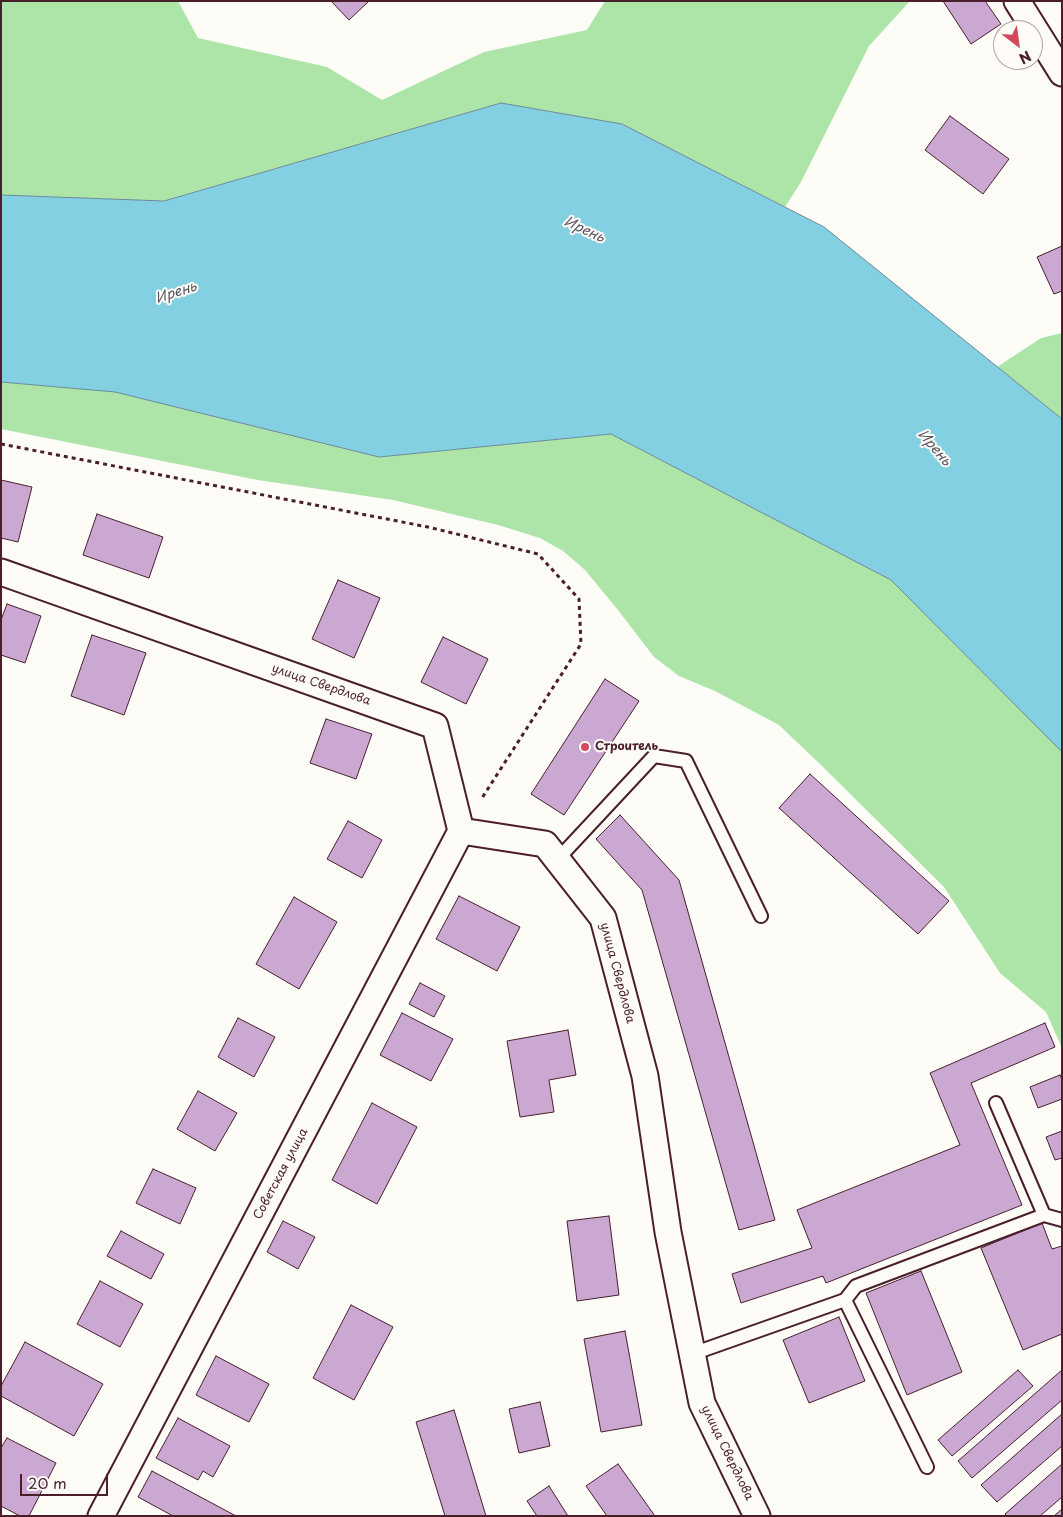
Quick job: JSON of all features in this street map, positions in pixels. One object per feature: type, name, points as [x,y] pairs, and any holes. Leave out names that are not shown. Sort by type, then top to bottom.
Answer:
[{"type":"street","points":[[1017,1],[1062,73]]},
{"type":"street","name":"улица Свердлова","points":[[1,572],[435,726],[461,831],[544,844],[557,860],[603,918],[645,1076],[668,1232],[702,1403],[757,1516]]},
{"type":"street","name":"Советская улица","points":[[101,1516],[461,831]]},
{"type":"lane","points":[[557,860],[654,756],[686,761],[761,916]]},
{"type":"lane","points":[[996,1104],[1044,1215]]},
{"type":"lane","points":[[692,1354],[845,1300],[856,1286],[1044,1215],[1062,1220]]},
{"type":"lane","points":[[845,1300],[927,1467]]},
{"type":"path","points":[[1,444],[428,527],[538,554],[579,599],[581,644],[461,831]]},
{"type":"green space","points":[[1,1],[178,1],[198,38],[327,67],[382,100],[484,52],[587,30],[605,1],[910,1],[869,46],[801,182],[785,207],[622,124],[501,103],[163,201],[1,195]]},
{"type":"green space","points":[[1062,333],[1062,419],[997,367],[1041,338]]},
{"type":"green space","points":[[1,382],[115,392],[379,457],[611,434],[891,580],[1062,752],[1062,1048],[1046,1012],[1000,973],[944,887],[779,725],[715,691],[679,676],[654,657],[585,570],[563,551],[540,538],[498,525],[393,500],[258,480],[1,429]]},
{"type":"water","name":"Ирень","points":[[501,103],[622,124],[824,227],[1062,419],[1062,752],[891,580],[611,434],[379,457],[115,392],[1,382],[1,195],[164,201]]},
{"type":"building","points":[[331,1],[369,1],[349,20]]},
{"type":"building","points":[[943,1],[985,1],[998,20],[993,20],[993,29],[971,44]]},
{"type":"building","points":[[950,116],[1009,159],[983,194],[925,150]]},
{"type":"building","points":[[1062,246],[1062,291],[1054,294],[1037,257]]},
{"type":"building","points":[[1,480],[32,487],[18,542],[1,538]]},
{"type":"building","points":[[97,514],[163,537],[149,578],[83,555]]},
{"type":"building","points":[[338,580],[380,598],[354,658],[312,639]]},
{"type":"building","points":[[7,604],[41,616],[25,663],[1,655],[1,620]]},
{"type":"building","points":[[92,635],[146,653],[124,715],[71,696]]},
{"type":"building","points":[[443,637],[488,659],[466,704],[421,682]]},
{"type":"building","name":"Строитель","points":[[605,679],[639,701],[564,815],[531,794]]},
{"type":"building","points":[[326,719],[372,734],[356,779],[310,763]]},
{"type":"building","points":[[810,774],[949,901],[918,934],[779,808]]},
{"type":"building","points":[[620,815],[679,880],[775,1220],[739,1230],[642,890],[596,839]]},
{"type":"building","points":[[348,821],[382,840],[362,878],[327,859]]},
{"type":"building","points":[[459,896],[520,927],[497,971],[436,939]]},
{"type":"building","points":[[294,897],[337,922],[299,989],[256,964]]},
{"type":"building","points":[[420,983],[445,996],[434,1017],[409,1004]]},
{"type":"building","points":[[402,1013],[453,1039],[431,1081],[380,1055]]},
{"type":"building","points":[[238,1018],[275,1037],[254,1077],[218,1057]]},
{"type":"building","points":[[1045,1023],[1055,1047],[971,1083],[1022,1205],[826,1283],[823,1276],[741,1303],[732,1274],[812,1248],[797,1210],[960,1145],[930,1073]]},
{"type":"building","points":[[568,1030],[576,1075],[549,1080],[554,1112],[520,1117],[507,1041]]},
{"type":"building","points":[[1060,1075],[1062,1080],[1062,1099],[1038,1108],[1030,1087]]},
{"type":"building","points":[[198,1091],[237,1113],[215,1151],[177,1129]]},
{"type":"building","points":[[372,1103],[417,1127],[377,1204],[332,1180]]},
{"type":"building","points":[[1062,1131],[1062,1158],[1055,1160],[1046,1137]]},
{"type":"building","points":[[153,1169],[196,1188],[180,1224],[136,1203]]},
{"type":"building","points":[[609,1216],[619,1295],[577,1301],[567,1221]]},
{"type":"building","points":[[283,1221],[315,1237],[298,1269],[267,1252]]},
{"type":"building","points":[[1042,1223],[1052,1249],[1062,1246],[1062,1334],[1023,1350],[981,1248]]},
{"type":"building","points":[[121,1231],[164,1254],[151,1279],[107,1256]]},
{"type":"building","points":[[921,1271],[962,1372],[907,1395],[866,1293]]},
{"type":"building","points":[[100,1281],[143,1304],[120,1347],[77,1324]]},
{"type":"building","points":[[351,1305],[393,1327],[354,1400],[313,1378]]},
{"type":"building","points":[[839,1317],[865,1381],[809,1403],[783,1340]]},
{"type":"building","points":[[625,1331],[642,1425],[601,1432],[584,1339]]},
{"type":"building","points":[[25,1342],[103,1384],[74,1436],[1,1396],[1,1386]]},
{"type":"building","points":[[216,1356],[269,1384],[249,1422],[196,1395]]},
{"type":"building","points":[[1018,1370],[1033,1386],[952,1456],[938,1440]]},
{"type":"building","points":[[1062,1370],[1062,1400],[972,1478],[958,1461]]},
{"type":"building","points":[[540,1402],[550,1446],[519,1453],[509,1409]]},
{"type":"building","points":[[454,1410],[486,1516],[445,1516],[416,1422]]},
{"type":"building","points":[[1062,1414],[1062,1446],[997,1502],[981,1485]]},
{"type":"building","points":[[178,1418],[230,1446],[213,1477],[203,1471],[198,1480],[156,1458]]},
{"type":"building","points":[[7,1438],[56,1463],[29,1516],[20,1516],[1,1506],[1,1448]]},
{"type":"building","points":[[618,1464],[655,1516],[607,1516],[586,1486]]},
{"type":"building","points":[[1062,1464],[1062,1497],[1040,1516],[1007,1516],[1005,1514]]},
{"type":"building","points":[[152,1471],[236,1516],[173,1516],[138,1497]]},
{"type":"building","points":[[549,1486],[568,1516],[537,1516],[527,1501]]},
{"type":"building","points":[[1062,1509],[1062,1516],[1054,1516]]},
{"type":"place","name":"Строитель","points":[[585,747]]}]
